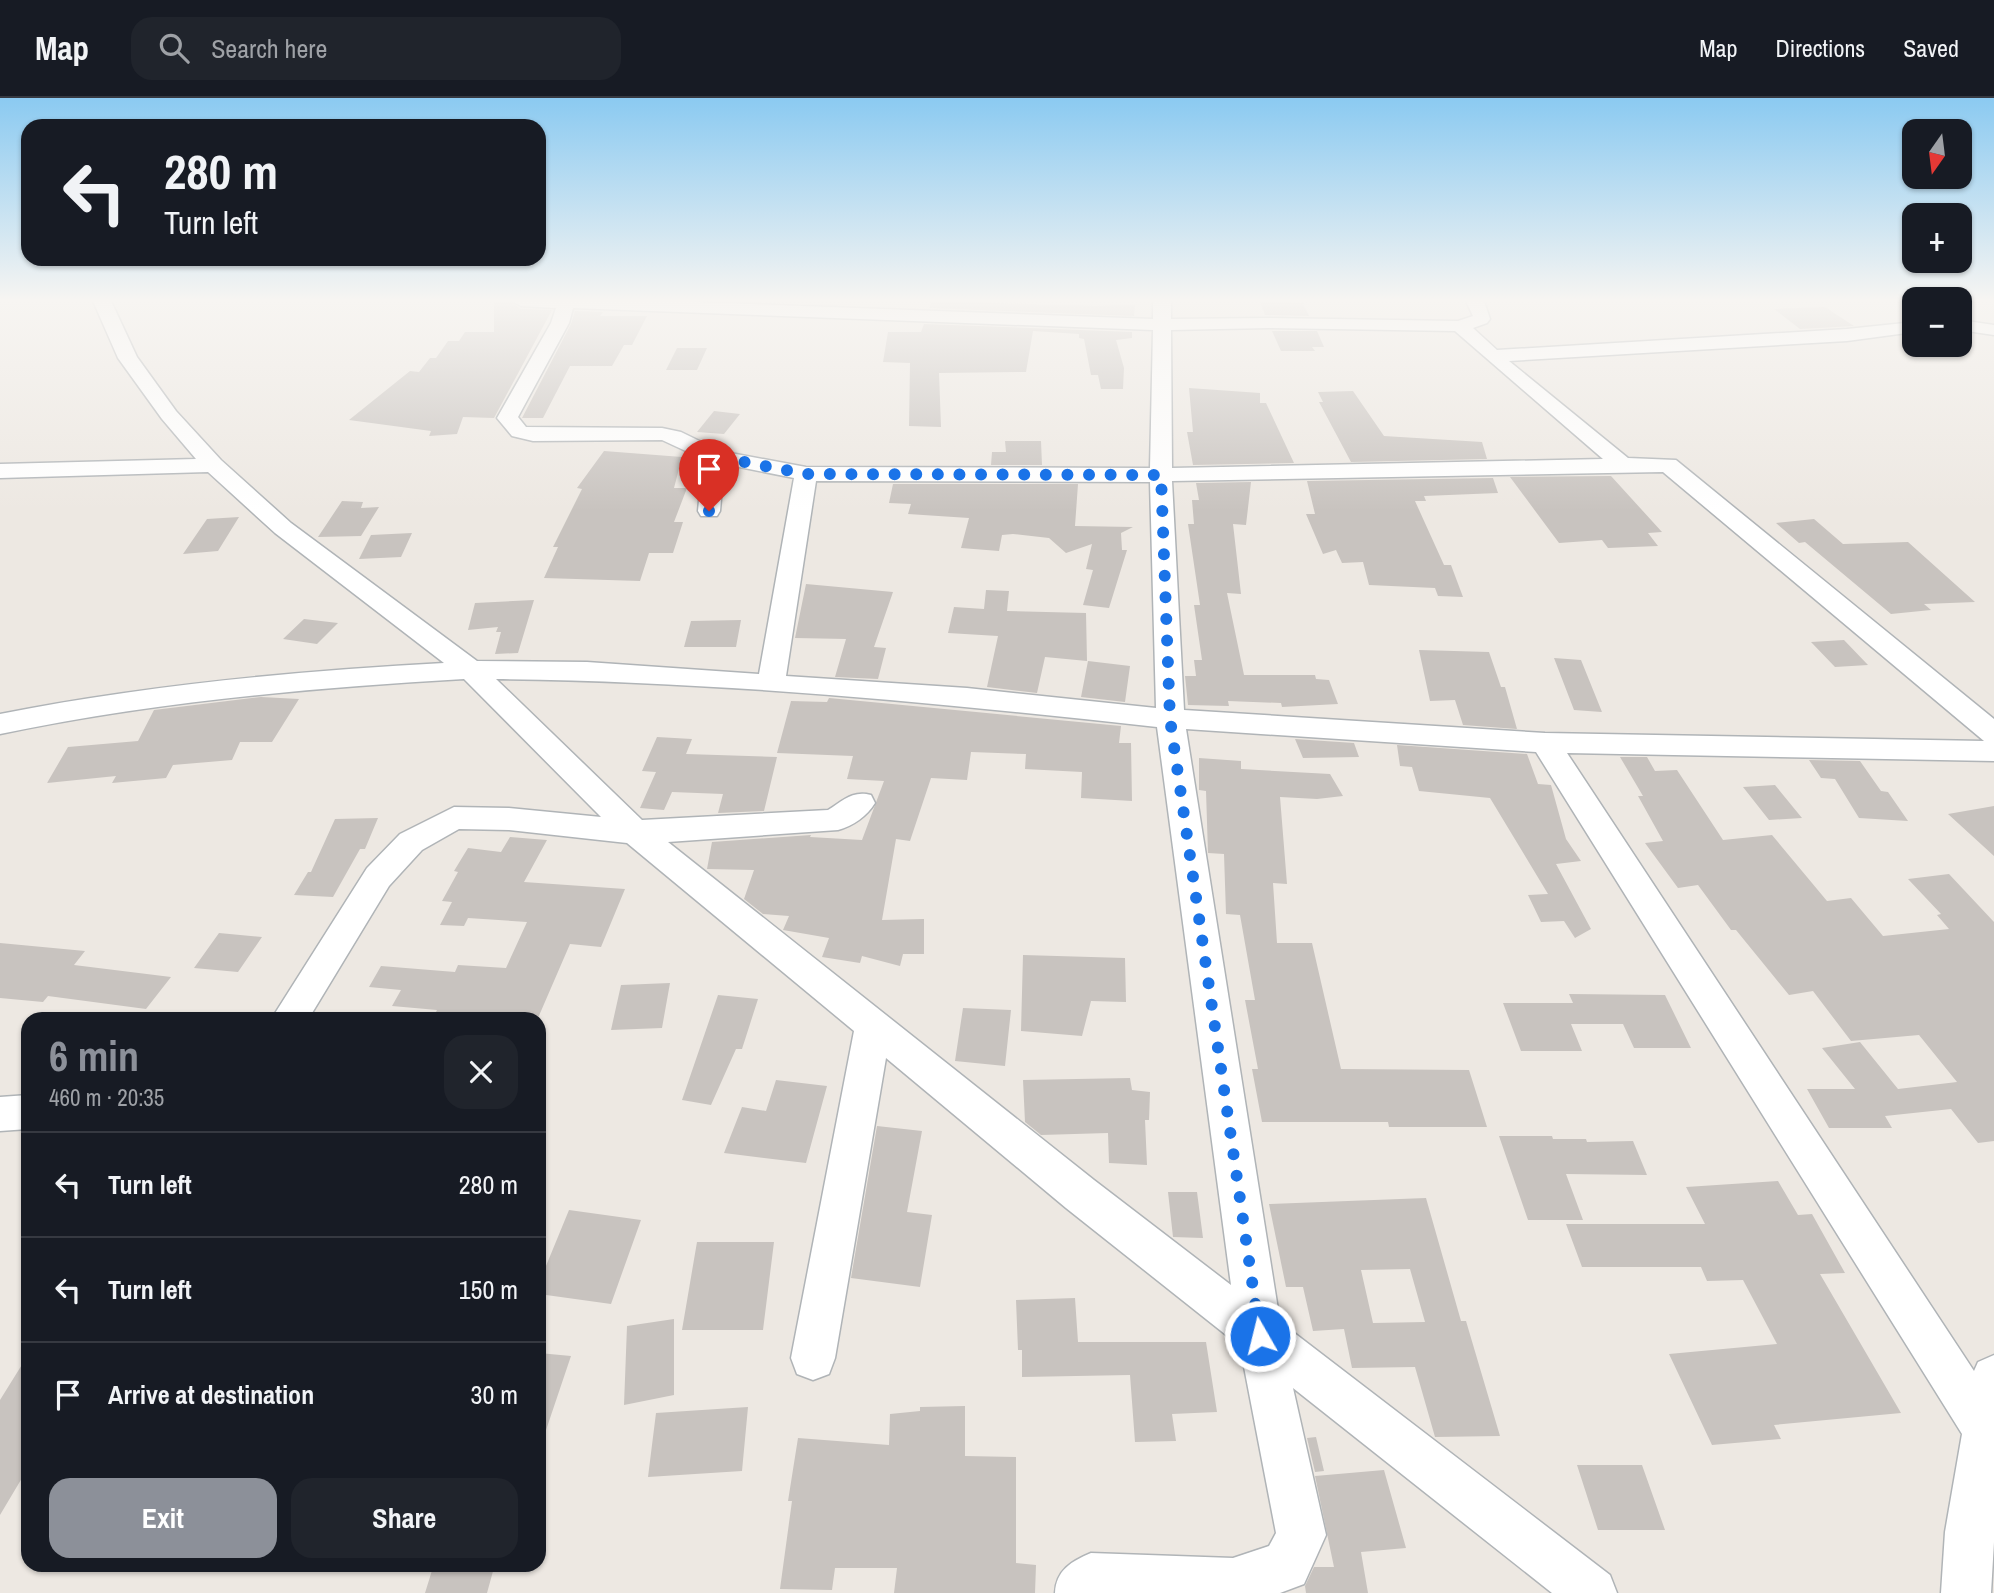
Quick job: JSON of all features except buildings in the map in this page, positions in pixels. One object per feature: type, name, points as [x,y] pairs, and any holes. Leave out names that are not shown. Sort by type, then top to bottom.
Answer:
[{"type":"street","points":[[137,371],[169,415],[213,466],[283,528],[471,670],[635,832],[1260,1336],[1592,1593]]},
{"type":"street","points":[[533,371],[507,418],[519,432],[533,435],[662,434],[674,436],[714,456],[806,474],[1161,475],[1668,465],[1994,734]]},
{"type":"street","points":[[1080,1593],[1080,1588],[1091,1578],[1233,1583],[1286,1566],[1301,1535],[1260,1336],[1170,719],[1161,475],[1160,371]]},
{"type":"street","points":[[1510,371],[1623,465]]},
{"type":"street","points":[[709,511],[714,456]]},
{"type":"street","points":[[0,471],[213,466]]},
{"type":"street","points":[[771,682],[806,474]]},
{"type":"street","points":[[0,724],[79,708],[331,678],[471,670],[587,671],[967,697],[1170,719],[1545,743],[1994,751]]},
{"type":"street","points":[[1545,743],[1986,1430]]},
{"type":"street","points":[[294,1012],[378,877],[411,842],[454,818],[509,819],[635,832],[828,821],[838,819],[860,803]]},
{"type":"street","points":[[813,1358],[873,1025]]},
{"type":"street","points":[[0,1114],[21,1112]]},
{"type":"street","points":[[1966,1593],[1969,1532],[1994,1378]]},
{"type":"route","points":[[709,511],[714,456],[806,474],[1161,475],[1170,719],[1260,1336]]}]
